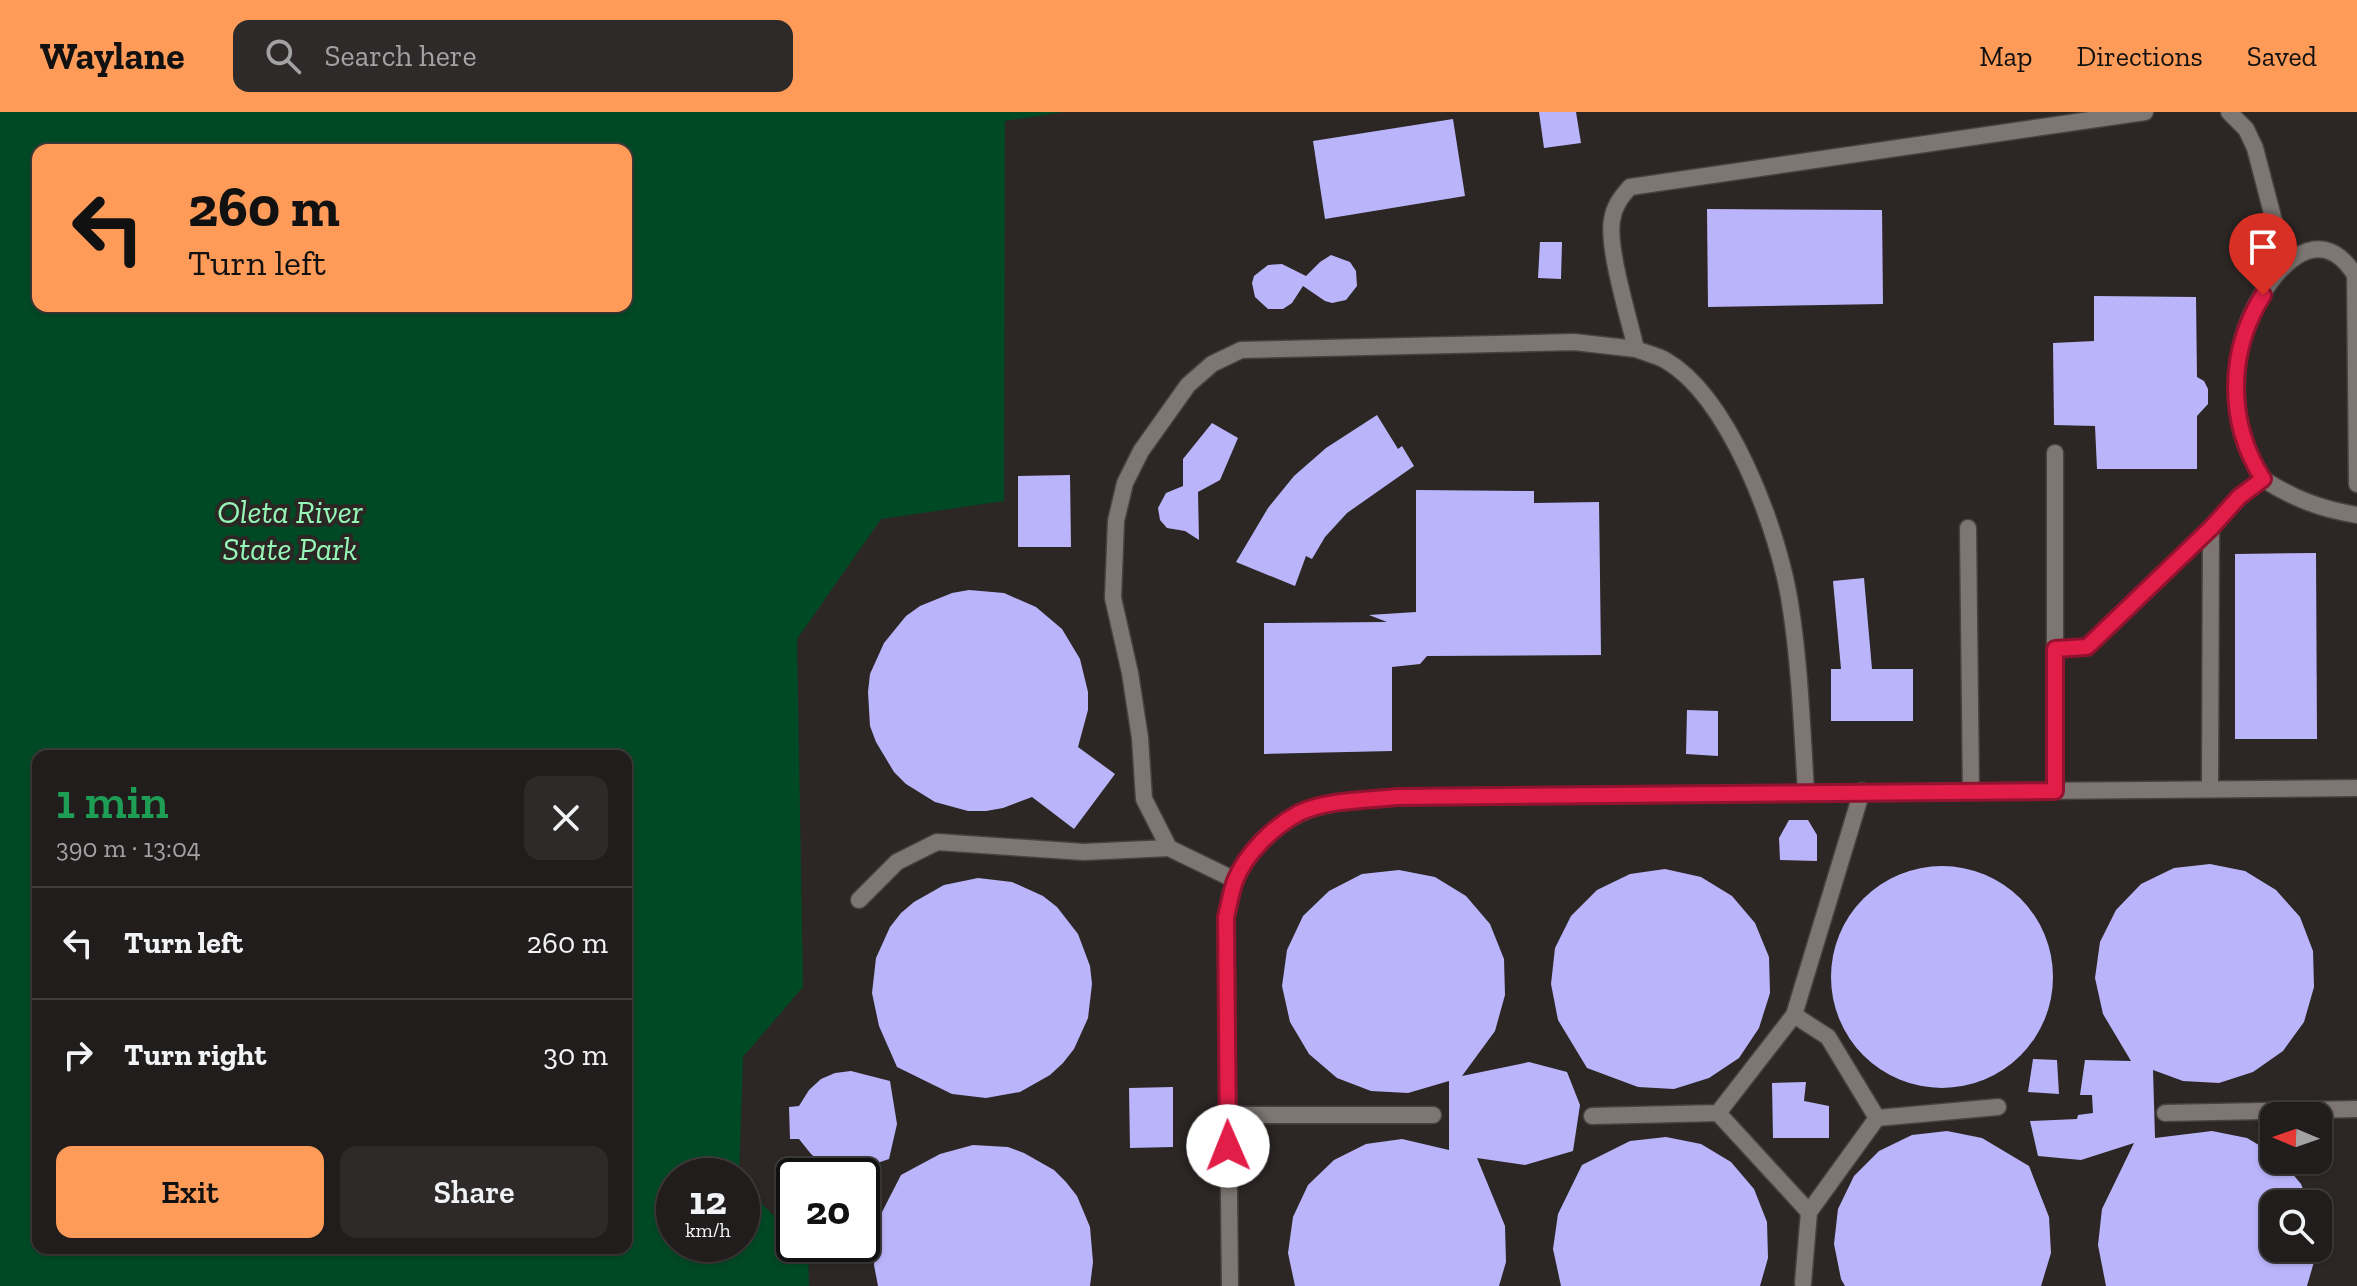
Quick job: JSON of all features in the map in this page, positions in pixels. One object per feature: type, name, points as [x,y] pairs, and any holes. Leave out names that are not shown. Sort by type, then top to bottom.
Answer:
[{"type":"lane","points":[[1636,349],[1610,236],[1618,201],[1630,187],[2145,112]]},
{"type":"lane","points":[[2229,112],[2246,129],[2255,148],[2285,263]]},
{"type":"lane","points":[[2357,484],[2356,274],[2344,258],[2329,252],[2300,252],[2285,263],[2250,316],[2239,357],[2239,423],[2248,455],[2263,479],[2285,493],[2323,509],[2357,515]]},
{"type":"lane","points":[[1169,848],[1144,799],[1136,712],[1113,598],[1116,521],[1125,483],[1141,451],[1188,385],[1212,364],[1241,350],[1574,342],[1636,349],[1665,360],[1687,378],[1711,406],[1737,447],[1764,506],[1792,612],[1806,791]]},
{"type":"lane","points":[[2055,453],[2055,791]]},
{"type":"lane","points":[[2055,649],[2087,647],[2239,497],[2263,479]]},
{"type":"lane","points":[[1968,528],[1971,792]]},
{"type":"lane","points":[[2210,789],[2211,528]]},
{"type":"lane","points":[[1230,1286],[1226,917],[1235,880],[1247,858],[1262,841],[1300,813],[1340,802],[1398,797],[2357,788]]},
{"type":"lane","points":[[1718,1113],[1794,1015],[1862,791]]},
{"type":"lane","points":[[859,900],[897,862],[937,842],[1084,852],[1169,848],[1235,880]]},
{"type":"lane","points":[[1794,1015],[1828,1037],[1877,1118]]},
{"type":"lane","points":[[1803,1283],[1809,1212],[1877,1118],[1998,1107]]},
{"type":"lane","points":[[2165,1113],[2357,1109]]},
{"type":"lane","points":[[1592,1116],[1718,1113],[1809,1212]]},
{"type":"lane","points":[[1227,1115],[1433,1115]]},
{"type":"green space","name":"Oleta River State Park","points":[[0,112],[1064,112],[1005,121],[1004,501],[881,519],[797,639],[803,987],[743,1057],[740,1158],[656,1158],[656,1262],[760,1262],[760,1202],[776,1218],[776,1262],[808,1262],[809,1286],[0,1286]]},
{"type":"building","points":[[1539,112],[1576,112],[1581,143],[1544,148]]},
{"type":"building","points":[[1453,119],[1465,196],[1325,219],[1313,141]]},
{"type":"building","points":[[1707,209],[1882,210],[1883,304],[1708,307]]},
{"type":"building","points":[[1540,242],[1562,242],[1561,279],[1538,278]]},
{"type":"building","points":[[1331,255],[1350,262],[1356,271],[1357,286],[1346,300],[1325,301],[1303,286],[1292,303],[1283,309],[1268,309],[1255,297],[1254,276],[1268,265],[1282,264],[1306,276]]},
{"type":"building","points":[[2094,296],[2196,297],[2197,377],[2204,381],[2208,389],[2208,404],[2197,416],[2197,469],[2097,469],[2095,426],[2054,425],[2053,343],[2094,341]]},
{"type":"building","points":[[1377,415],[1398,449],[1402,446],[1414,466],[1347,513],[1325,537],[1312,559],[1306,556],[1295,586],[1236,562],[1268,508],[1294,476],[1326,448]]},
{"type":"building","points":[[1212,423],[1238,438],[1220,480],[1198,492],[1199,540],[1185,531],[1167,528],[1160,520],[1158,508],[1166,493],[1183,486],[1183,459]]},
{"type":"building","points":[[1070,475],[1071,547],[1018,547],[1018,476]]},
{"type":"building","points":[[1416,490],[1534,491],[1534,503],[1599,502],[1601,655],[1427,656],[1420,664],[1392,667],[1392,751],[1264,754],[1264,623],[1387,622],[1369,615],[1416,612]]},
{"type":"building","points":[[2316,553],[2317,739],[2235,739],[2235,554]]},
{"type":"building","points":[[1864,578],[1872,669],[1913,669],[1913,721],[1831,721],[1831,669],[1841,669],[1833,581]]},
{"type":"building","points":[[969,590],[1004,593],[1036,607],[1062,629],[1080,659],[1088,692],[1088,710],[1078,747],[1115,774],[1074,829],[1032,797],[986,811],[968,811],[935,802],[906,784],[894,772],[876,742],[870,726],[868,692],[870,674],[884,643],[906,616],[920,606],[952,593]]},
{"type":"building","points":[[1687,710],[1718,711],[1718,756],[1686,754]]},
{"type":"building","points":[[1789,820],[1808,820],[1817,835],[1817,861],[1780,860],[1779,838]]},
{"type":"building","points":[[2210,864],[2245,871],[2276,890],[2300,917],[2313,951],[2314,987],[2304,1022],[2283,1051],[2253,1072],[2219,1083],[2183,1081],[2153,1070],[2155,1138],[2212,1131],[2247,1138],[2260,1146],[2260,1174],[2293,1174],[2301,1184],[2303,1190],[2260,1190],[2260,1262],[2314,1262],[2307,1286],[2106,1286],[2098,1245],[2102,1209],[2134,1143],[2081,1160],[2038,1156],[2030,1121],[2077,1119],[2078,1115],[2093,1113],[2092,1095],[2080,1095],[2085,1060],[2131,1061],[2103,1014],[2095,978],[2100,942],[2116,910],[2141,884],[2174,868]]},
{"type":"building","points":[[1942,866],[1985,874],[2021,898],[2045,934],[2053,977],[2045,1020],[2021,1056],[1985,1080],[1942,1088],[1899,1080],[1863,1056],[1839,1020],[1831,977],[1839,934],[1863,898],[1899,874]]},
{"type":"building","points":[[1665,869],[1701,877],[1732,896],[1755,923],[1769,957],[1770,993],[1759,1028],[1739,1058],[1709,1078],[1674,1089],[1638,1087],[1587,1068],[1558,1020],[1551,984],[1555,948],[1571,916],[1597,890],[1630,874]]},
{"type":"building","points":[[1399,870],[1435,877],[1466,896],[1490,924],[1504,959],[1505,995],[1495,1031],[1462,1076],[1529,1062],[1567,1072],[1580,1105],[1573,1151],[1525,1165],[1477,1158],[1505,1226],[1506,1262],[1499,1286],[1295,1286],[1288,1253],[1293,1217],[1308,1185],[1334,1160],[1366,1144],[1402,1139],[1449,1150],[1449,1081],[1408,1093],[1371,1091],[1337,1078],[1309,1054],[1290,1022],[1282,986],[1287,950],[1303,916],[1329,891],[1362,874]]},
{"type":"building","points":[[978,878],[1012,882],[1043,896],[1057,907],[1078,934],[1090,966],[1092,984],[1088,1018],[1074,1049],[1063,1063],[1050,1075],[1020,1092],[986,1098],[952,1094],[897,1067],[879,1026],[872,993],[876,958],[890,927],[901,913],[944,885]]},
{"type":"building","points":[[2033,1059],[2057,1060],[2059,1094],[2028,1092]]},
{"type":"building","points":[[851,1071],[890,1081],[897,1124],[889,1159],[880,1162],[880,1158],[816,1158],[799,1139],[790,1139],[789,1107],[799,1106],[821,1079]]},
{"type":"building","points":[[1806,1082],[1804,1101],[1829,1106],[1829,1138],[1773,1138],[1772,1083]]},
{"type":"building","points":[[1173,1087],[1173,1147],[1130,1148],[1129,1088]]},
{"type":"building","points":[[1947,1131],[1982,1138],[2029,1166],[2049,1217],[2051,1253],[2041,1286],[1845,1286],[1834,1244],[1838,1209],[1854,1176],[1879,1151],[1912,1135]]},
{"type":"building","points":[[1666,1137],[1701,1144],[1731,1162],[1754,1189],[1767,1222],[1768,1258],[1760,1286],[1561,1286],[1553,1249],[1558,1214],[1582,1165],[1630,1141]]},
{"type":"building","points":[[973,1145],[1008,1147],[1054,1170],[1077,1196],[1090,1227],[1093,1262],[1090,1286],[878,1286],[874,1265],[874,1262],[880,1262],[881,1214],[901,1175],[940,1154]]},
{"type":"route","points":[[1228,1146],[1226,917],[1235,880],[1247,858],[1262,841],[1300,813],[1340,802],[1398,797],[2055,791],[2055,649],[2087,647],[2239,497],[2263,479],[2248,455],[2239,423],[2237,400],[2239,357],[2244,336],[2250,316],[2263,295]]}]
